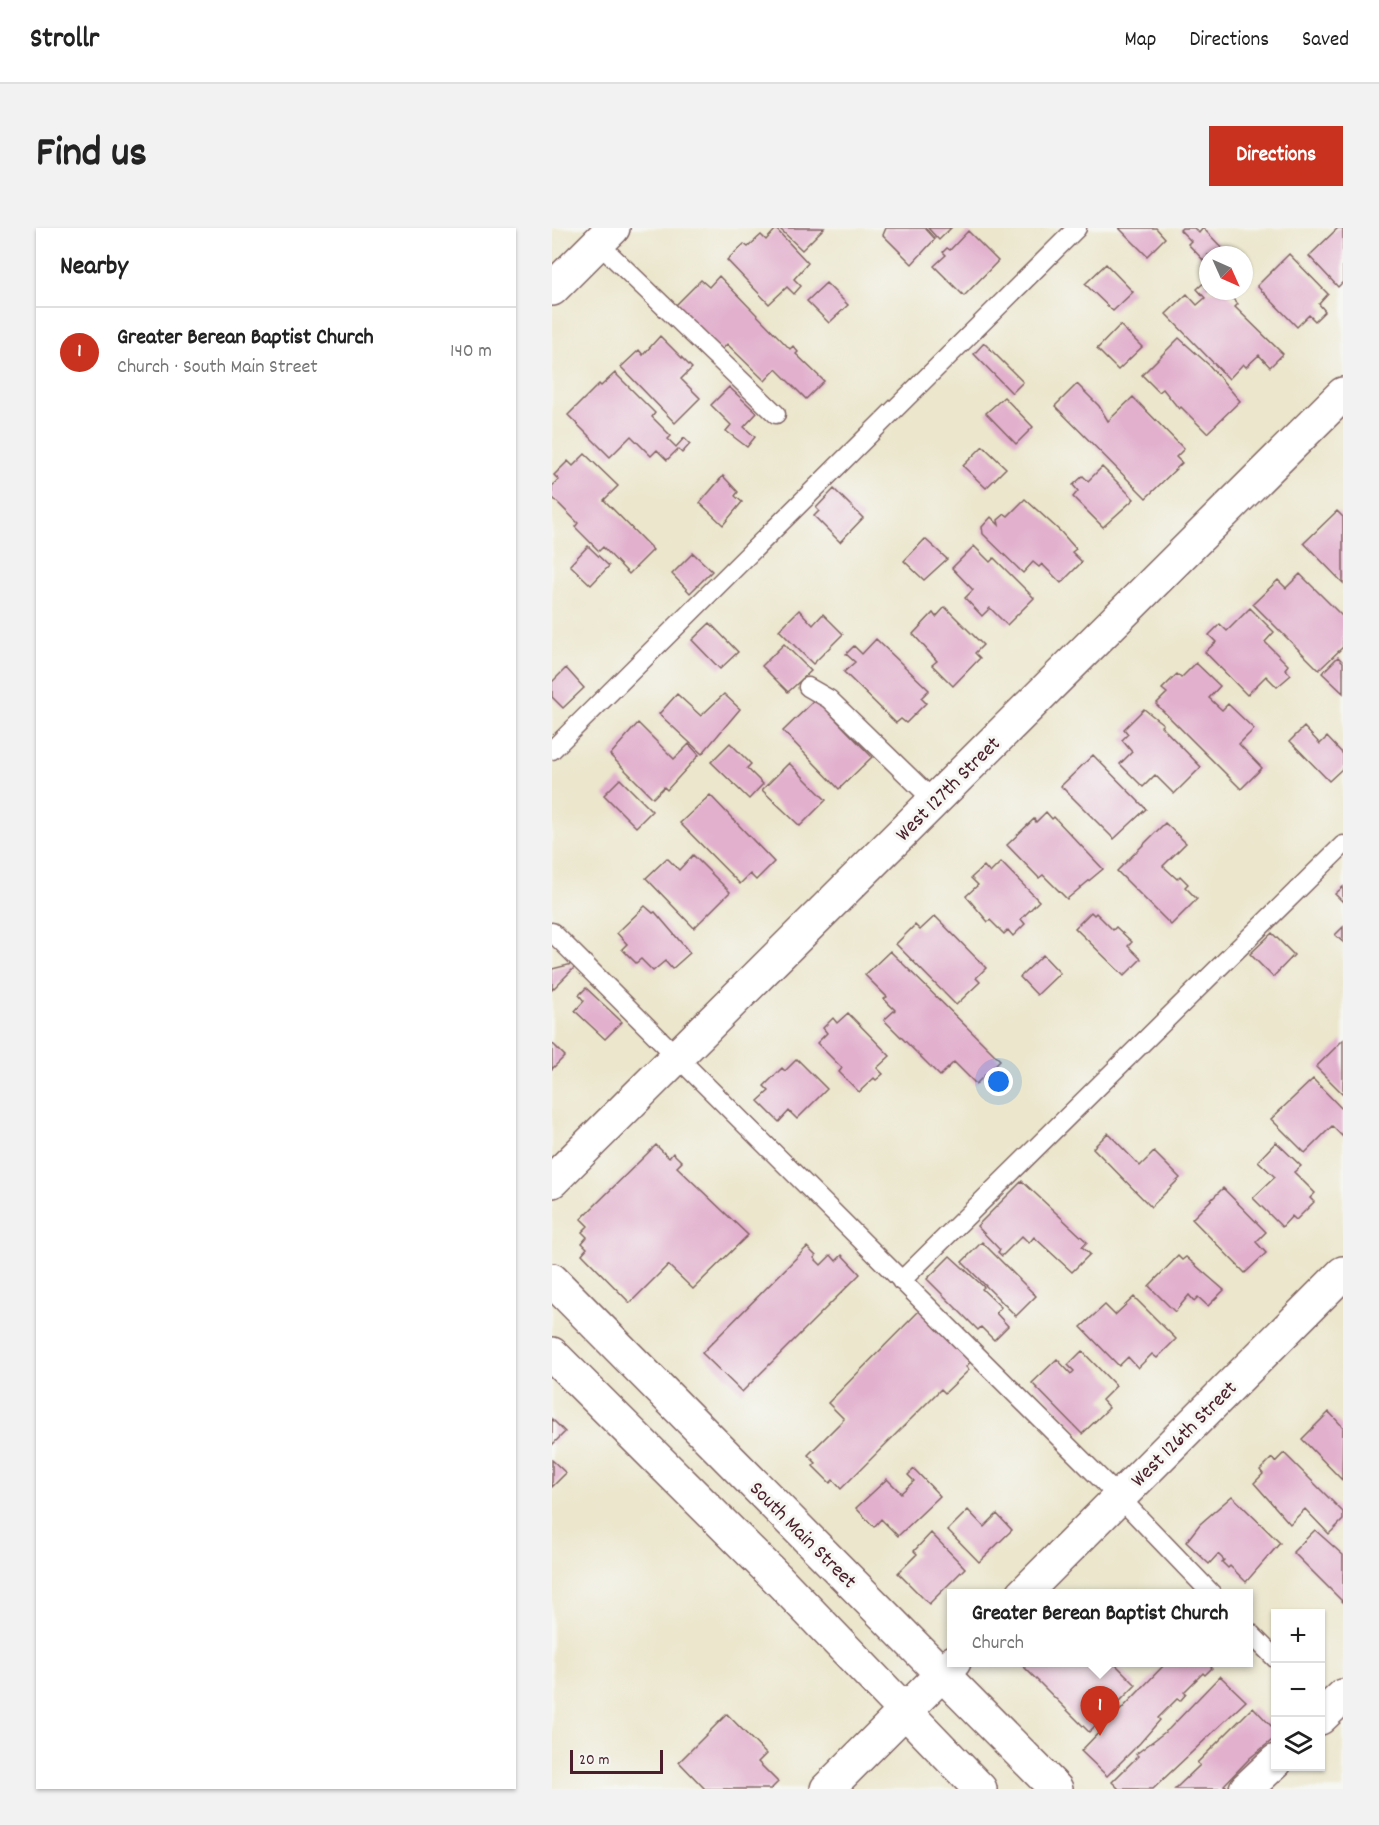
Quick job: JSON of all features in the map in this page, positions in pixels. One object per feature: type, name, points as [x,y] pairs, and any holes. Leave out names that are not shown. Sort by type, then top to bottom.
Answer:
[{"type":"street","points":[[552,289],[605,236]]},
{"type":"street","name":"West 127th Street","points":[[552,1181],[1343,394]]},
{"type":"street","name":"West 126th Street","points":[[1027,1589],[1343,1273]]},
{"type":"street","name":"South Main Street","points":[[552,1280],[948,1668],[1056,1789]]},
{"type":"street","points":[[552,1354],[777,1578],[980,1789]]},
{"type":"street","points":[[827,1789],[948,1668]]},
{"type":"street","points":[[1246,1789],[1271,1765]]},
{"type":"lane","points":[[552,750],[1077,228]]},
{"type":"lane","points":[[605,236],[776,414]]},
{"type":"lane","points":[[808,687],[830,699],[934,801]]},
{"type":"lane","points":[[902,1281],[1343,845]]},
{"type":"lane","points":[[552,932],[1119,1497],[1208,1589]]},
{"type":"lane","points":[[1253,1636],[1271,1655]]},
{"type":"building","points":[[779,228],[824,228],[802,250]]},
{"type":"building","points":[[886,228],[925,228],[935,239],[912,264],[883,235]]},
{"type":"building","points":[[928,228],[951,228],[939,240]]},
{"type":"building","points":[[1119,228],[1156,228],[1165,238],[1147,256]]},
{"type":"building","points":[[1194,228],[1199,233],[1203,228],[1220,246],[1199,246],[1199,256],[1188,244],[1191,241],[1180,230]]},
{"type":"building","points":[[1338,228],[1343,228],[1343,282],[1338,287],[1309,256]]},
{"type":"building","points":[[776,229],[808,263],[794,279],[801,286],[794,294],[787,287],[769,304],[727,260],[744,244],[748,247],[761,235],[766,240]]},
{"type":"building","points":[[968,231],[998,261],[964,296],[934,266],[946,255],[943,252],[947,248],[950,250]]},
{"type":"building","points":[[1289,254],[1328,294],[1319,304],[1325,311],[1315,321],[1309,315],[1297,327],[1257,286]]},
{"type":"building","points":[[1106,264],[1133,292],[1113,311],[1085,284]]},
{"type":"building","points":[[719,276],[790,349],[793,346],[798,352],[796,354],[824,381],[806,399],[776,369],[765,381],[727,344],[721,351],[675,306],[701,280],[709,287]]},
{"type":"building","points":[[826,283],[848,305],[829,323],[807,301]]},
{"type":"building","points":[[1187,294],[1197,305],[1203,300],[1234,300],[1238,304],[1235,307],[1283,354],[1270,367],[1259,355],[1246,367],[1243,364],[1229,379],[1166,314]]},
{"type":"building","points":[[1120,325],[1142,347],[1118,370],[1097,349]]},
{"type":"building","points":[[660,336],[692,368],[681,379],[700,398],[675,423],[621,367],[639,350],[643,355]]},
{"type":"building","points":[[1179,338],[1209,365],[1240,401],[1207,433],[1181,407],[1179,409],[1163,389],[1159,392],[1142,375]]},
{"type":"building","points":[[984,343],[1023,382],[1012,393],[974,354]]},
{"type":"building","points":[[615,373],[655,413],[652,417],[671,436],[668,439],[676,447],[684,438],[690,444],[682,453],[678,449],[667,460],[657,450],[651,456],[631,436],[610,457],[568,415],[599,384],[601,386]]},
{"type":"building","points":[[1077,384],[1099,406],[1108,421],[1133,397],[1184,449],[1176,457],[1182,463],[1146,498],[1055,406]]},
{"type":"building","points":[[729,387],[757,413],[744,427],[755,437],[747,447],[726,431],[731,425],[711,405]]},
{"type":"building","points":[[1004,397],[1033,427],[1016,444],[986,413]]},
{"type":"building","points":[[983,446],[1006,468],[986,488],[963,466]]},
{"type":"building","points":[[585,454],[618,486],[604,500],[653,550],[629,574],[603,547],[599,551],[575,527],[578,523],[552,497],[552,486],[559,480],[554,475],[568,461],[573,466]]},
{"type":"building","points":[[1102,467],[1134,499],[1103,527],[1073,497],[1078,491],[1073,485],[1083,476],[1088,481]]},
{"type":"building","points":[[723,476],[738,492],[735,496],[742,502],[723,525],[700,503]]},
{"type":"building","points":[[834,489],[863,518],[840,542],[814,516],[819,511],[816,508]]},
{"type":"building","points":[[1025,499],[1061,532],[1076,549],[1072,552],[1082,562],[1061,583],[1042,564],[1039,567],[1033,562],[1023,573],[983,534],[982,527],[991,517],[999,525],[998,520],[1005,514],[1008,516]]},
{"type":"building","points":[[1337,511],[1343,517],[1343,583],[1304,543]]},
{"type":"building","points":[[925,539],[947,559],[924,580],[904,561]]},
{"type":"building","points":[[588,546],[609,566],[591,585],[570,565]]},
{"type":"building","points":[[974,546],[990,562],[994,558],[1034,598],[1007,625],[990,608],[982,616],[965,598],[973,590],[952,568]]},
{"type":"building","points":[[693,553],[712,571],[690,593],[672,574]]},
{"type":"building","points":[[1300,574],[1343,617],[1343,647],[1319,670],[1253,604],[1278,580],[1286,588]]},
{"type":"building","points":[[945,607],[983,645],[975,653],[980,658],[953,686],[932,665],[937,661],[913,634],[933,613],[936,617]]},
{"type":"building","points":[[1250,608],[1274,632],[1265,642],[1288,665],[1285,669],[1291,675],[1277,687],[1266,676],[1247,695],[1205,652],[1216,642],[1209,635],[1220,624],[1227,631]]},
{"type":"building","points":[[799,610],[813,625],[823,614],[843,634],[813,664],[779,630]]},
{"type":"building","points":[[710,623],[738,652],[720,669],[692,640]]},
{"type":"building","points":[[876,639],[929,690],[921,698],[926,703],[906,723],[901,719],[896,723],[844,672],[855,662],[846,654],[854,646],[862,654]]},
{"type":"building","points":[[784,644],[811,671],[788,692],[762,666]]},
{"type":"building","points":[[1338,657],[1343,662],[1343,693],[1322,673]]},
{"type":"building","points":[[1196,663],[1220,686],[1209,698],[1222,710],[1228,704],[1254,729],[1239,744],[1262,768],[1241,789],[1156,704],[1167,693],[1162,689],[1177,674],[1181,678]]},
{"type":"building","points":[[566,668],[584,688],[563,708],[552,697],[552,682]]},
{"type":"building","points":[[677,694],[701,716],[724,694],[740,709],[702,754],[659,714]]},
{"type":"building","points":[[816,699],[872,757],[839,789],[783,731]]},
{"type":"building","points":[[1144,709],[1163,724],[1161,726],[1201,767],[1174,794],[1155,775],[1143,787],[1120,764],[1132,752],[1122,740],[1128,734],[1124,729]]},
{"type":"building","points":[[638,723],[674,759],[689,744],[699,755],[667,790],[664,787],[653,798],[610,755]]},
{"type":"building","points":[[1304,727],[1320,744],[1327,737],[1343,754],[1343,768],[1329,781],[1290,741]]},
{"type":"building","points":[[730,743],[751,764],[747,768],[763,784],[749,799],[711,762]]},
{"type":"building","points":[[1093,755],[1146,809],[1114,839],[1061,786]]},
{"type":"building","points":[[789,763],[826,800],[800,826],[762,790]]},
{"type":"building","points":[[620,779],[652,811],[636,827],[604,795]]},
{"type":"building","points":[[710,795],[774,862],[756,880],[750,874],[740,884],[680,823]]},
{"type":"building","points":[[1046,812],[1052,819],[1054,817],[1103,869],[1067,899],[1043,875],[1039,878],[1007,845],[1034,819],[1036,822]]},
{"type":"building","points":[[1165,823],[1186,843],[1163,866],[1177,879],[1180,876],[1188,884],[1185,887],[1197,899],[1171,925],[1117,871]]},
{"type":"building","points":[[693,855],[730,892],[694,928],[646,878],[667,858],[679,870]]},
{"type":"building","points":[[1001,862],[1039,901],[1021,919],[1025,924],[1013,936],[1008,930],[1004,934],[990,920],[988,922],[966,896],[978,885],[971,878],[984,866],[990,873]]},
{"type":"building","points":[[1343,887],[1343,902],[1335,894]]},
{"type":"building","points":[[645,906],[653,913],[655,912],[690,953],[672,969],[665,961],[653,971],[641,959],[636,963],[622,949],[627,944],[617,933]]},
{"type":"building","points":[[1091,912],[1094,915],[1096,913],[1113,930],[1116,927],[1132,942],[1128,946],[1141,959],[1124,976],[1075,928]]},
{"type":"building","points":[[935,916],[986,968],[976,978],[980,982],[956,1005],[896,944],[915,925],[920,930]]},
{"type":"building","points":[[1343,927],[1343,942],[1335,935]]},
{"type":"building","points":[[1272,933],[1294,955],[1273,977],[1250,954]]},
{"type":"building","points":[[890,951],[1000,1060],[976,1084],[954,1062],[940,1076],[884,1020],[895,1010],[884,999],[887,997],[865,975]]},
{"type":"building","points":[[1043,955],[1060,973],[1037,995],[1020,977]]},
{"type":"building","points":[[572,964],[575,967],[552,990],[552,969]]},
{"type":"building","points":[[586,988],[622,1022],[605,1039],[575,1011],[584,1001],[579,995]]},
{"type":"building","points":[[848,1013],[890,1056],[877,1068],[883,1074],[876,1080],[874,1078],[859,1092],[839,1072],[842,1068],[817,1043],[827,1033],[823,1028],[833,1018],[837,1023]]},
{"type":"building","points":[[1343,1040],[1343,1094],[1316,1067]]},
{"type":"building","points":[[552,1043],[565,1056],[552,1069]]},
{"type":"building","points":[[797,1059],[827,1089],[797,1119],[789,1111],[779,1122],[758,1101],[769,1091],[764,1086],[782,1068],[785,1071]]},
{"type":"building","points":[[1313,1079],[1343,1110],[1343,1137],[1332,1126],[1305,1153],[1271,1119]]},
{"type":"building","points":[[1108,1133],[1140,1166],[1154,1152],[1180,1178],[1151,1207],[1093,1148]]},
{"type":"building","points":[[1276,1142],[1301,1166],[1294,1172],[1315,1193],[1310,1198],[1314,1202],[1296,1220],[1292,1216],[1282,1227],[1253,1198],[1275,1177],[1258,1161]]},
{"type":"building","points":[[656,1145],[669,1158],[673,1153],[682,1162],[677,1167],[748,1235],[693,1289],[668,1265],[630,1303],[582,1254],[587,1248],[582,1243],[587,1237],[582,1232],[588,1226],[581,1219]]},
{"type":"building","points":[[1022,1181],[1087,1242],[1082,1247],[1090,1254],[1072,1272],[1034,1237],[1029,1243],[1022,1236],[1002,1256],[998,1252],[1000,1250],[977,1226]]},
{"type":"building","points":[[1223,1188],[1266,1232],[1256,1242],[1266,1253],[1245,1273],[1192,1219]]},
{"type":"building","points":[[982,1242],[1036,1296],[1016,1316],[962,1262]]},
{"type":"building","points":[[807,1247],[821,1265],[831,1255],[836,1261],[842,1255],[860,1274],[742,1392],[702,1353]]},
{"type":"building","points":[[950,1256],[984,1287],[982,1289],[1001,1307],[996,1313],[1008,1326],[994,1340],[981,1327],[978,1330],[927,1279]]},
{"type":"building","points":[[1178,1256],[1182,1260],[1186,1257],[1224,1290],[1208,1306],[1198,1297],[1194,1301],[1189,1295],[1175,1312],[1149,1286]]},
{"type":"building","points":[[1134,1297],[1176,1339],[1157,1358],[1152,1354],[1138,1368],[1128,1357],[1119,1366],[1081,1327],[1105,1305],[1115,1315]]},
{"type":"building","points":[[920,1310],[970,1362],[966,1367],[969,1370],[945,1393],[941,1389],[841,1489],[833,1480],[830,1483],[813,1466],[816,1463],[808,1455],[844,1419],[828,1403]]},
{"type":"building","points":[[1082,1351],[1116,1386],[1102,1400],[1109,1408],[1082,1434],[1032,1383],[1057,1359],[1071,1374],[1074,1371],[1068,1365]]},
{"type":"building","points":[[1329,1412],[1343,1427],[1342,1480],[1302,1439]]},
{"type":"building","points":[[552,1419],[565,1432],[552,1445]]},
{"type":"building","points":[[1284,1453],[1343,1512],[1343,1520],[1329,1534],[1305,1509],[1290,1524],[1254,1483],[1263,1474],[1260,1470],[1272,1458],[1275,1462]]},
{"type":"building","points":[[552,1460],[566,1473],[552,1487]]},
{"type":"building","points":[[914,1469],[940,1496],[898,1536],[881,1519],[874,1527],[856,1508],[887,1479],[901,1493],[914,1481],[908,1475]]},
{"type":"building","points":[[1232,1496],[1280,1543],[1246,1582],[1230,1566],[1228,1568],[1222,1562],[1224,1560],[1218,1554],[1209,1564],[1186,1542],[1200,1524]]},
{"type":"building","points":[[968,1510],[984,1527],[997,1514],[1012,1530],[979,1562],[948,1530]]},
{"type":"building","points":[[1315,1530],[1343,1555],[1343,1602],[1293,1552]]},
{"type":"building","points":[[931,1533],[965,1568],[929,1604],[898,1573],[917,1554],[914,1551]]},
{"type":"building","points":[[1024,1667],[1118,1667],[1136,1685],[1089,1732]]},
{"type":"building","points":[[1162,1667],[1212,1668],[1205,1675],[1203,1673],[1184,1692],[1186,1694],[1180,1701],[1177,1699],[1158,1718],[1160,1720],[1140,1743],[1107,1776],[1081,1751]]},
{"type":"building","points":[[1220,1676],[1246,1701],[1153,1789],[1119,1789],[1112,1782],[1138,1756],[1136,1754],[1169,1729]]},
{"type":"building","points":[[1253,1707],[1271,1726],[1271,1741],[1250,1758],[1224,1785],[1226,1786],[1223,1789],[1175,1789],[1200,1765],[1197,1763]]},
{"type":"building","points":[[727,1714],[766,1754],[758,1762],[778,1782],[771,1789],[705,1789],[679,1762]]},
{"type":"place","name":"Greater Berean Baptist Church","points":[[1100,1736]]}]
